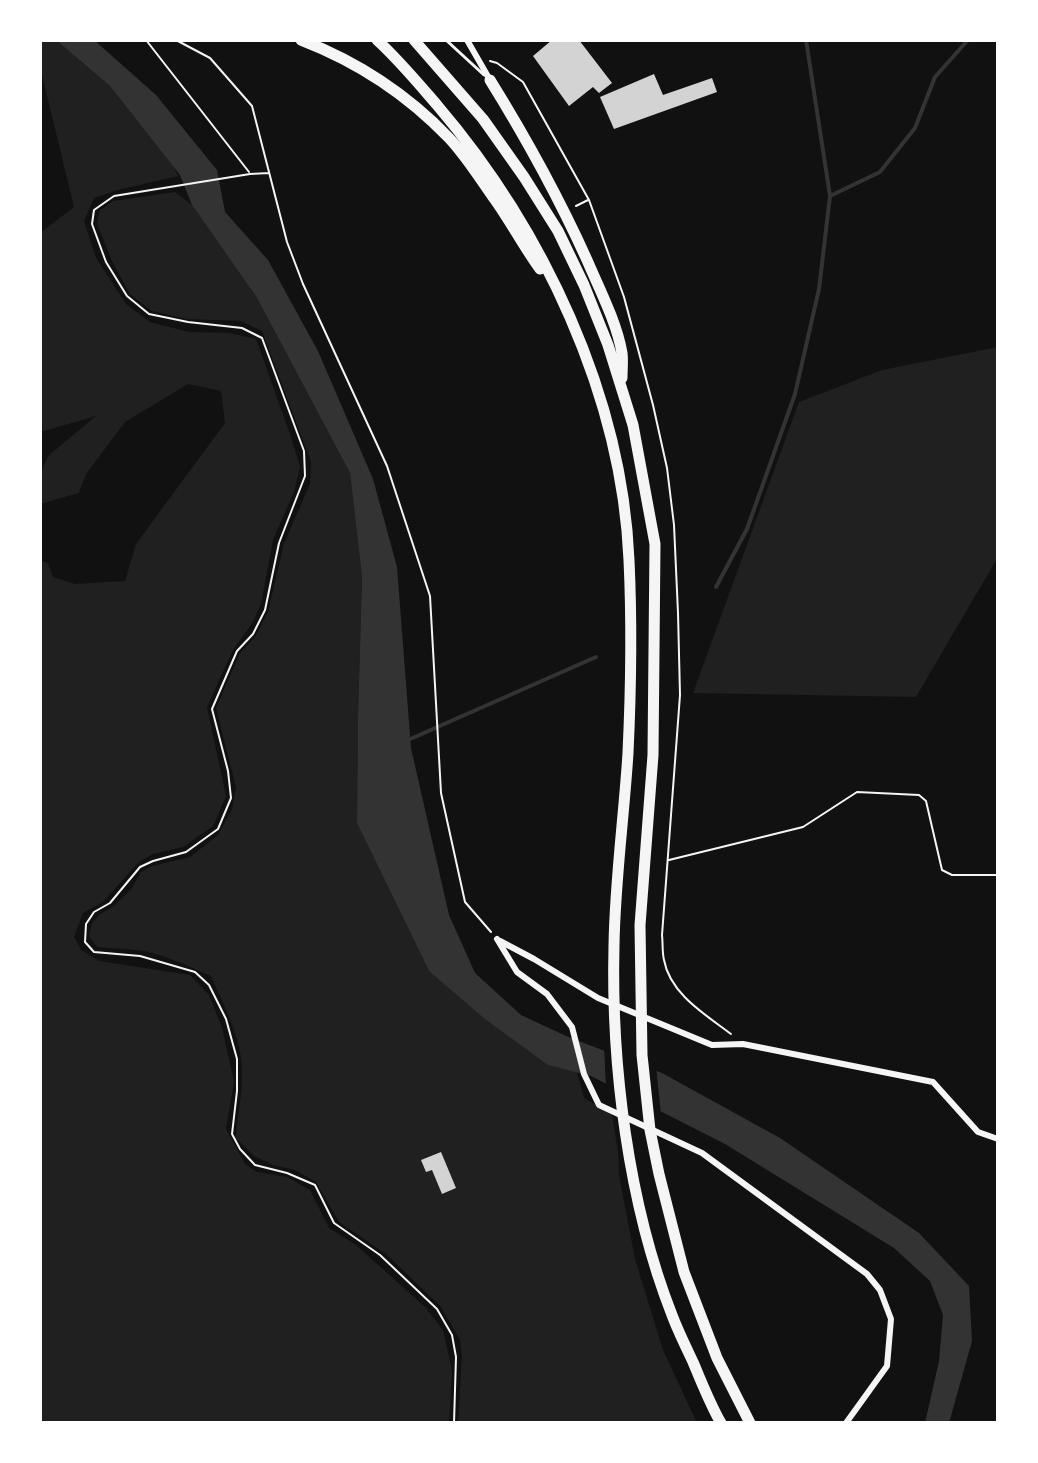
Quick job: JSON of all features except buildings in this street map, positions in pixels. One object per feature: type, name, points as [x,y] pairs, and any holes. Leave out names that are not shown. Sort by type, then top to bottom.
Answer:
[{"type":"highway","points":[[301,40],[332,52],[391,86],[450,139],[495,199],[560,297]]},
{"type":"highway","points":[[377,40],[461,133],[504,193],[534,246],[587,355],[605,416],[619,478],[629,558],[628,753],[614,943],[619,1086],[646,1233],[671,1314],[721,1423]]},
{"type":"highway","points":[[414,40],[483,119],[558,231],[584,285],[622,386],[633,425],[655,544],[653,755],[640,925],[642,1055],[650,1130],[684,1272],[717,1358],[750,1423]]},
{"type":"highway","points":[[490,80],[565,211],[614,326],[622,353],[622,386]]},
{"type":"street","points":[[467,40],[490,80]]},
{"type":"street","points":[[497,939],[517,972],[547,994],[572,1027],[584,1074],[599,1105],[702,1153],[867,1274],[880,1290],[891,1319],[887,1366],[846,1423]]},
{"type":"street","points":[[497,939],[598,998],[712,1045],[743,1044],[933,1082],[978,1132],[998,1139]]},
{"type":"lane","points":[[446,40],[490,80]]},
{"type":"path","points":[[146,40],[250,174]]},
{"type":"path","points":[[176,40],[210,58],[252,106],[297,270],[387,466],[430,596],[441,793],[465,902],[497,939]]},
{"type":"path","points":[[478,57],[497,63],[523,82],[589,200],[565,211]]},
{"type":"path","points":[[269,173],[114,196],[94,210],[92,224],[106,262],[127,296],[149,314],[242,328],[262,338],[304,451],[305,476],[279,543],[265,610],[253,634],[237,651],[212,709],[228,771],[231,798],[218,829],[186,852],[140,867],[110,903],[94,912],[86,924],[85,942],[94,952],[140,956],[195,972],[209,985],[226,1019],[237,1059],[232,1134],[236,1142],[255,1165],[287,1173],[315,1185],[334,1223],[380,1255],[437,1309],[452,1335],[456,1357],[454,1423]]},
{"type":"path","points":[[743,1044],[687,1000],[672,980],[664,962],[662,935],[668,861],[803,827],[857,792],[919,795],[926,801],[942,870],[952,875],[998,875]]},
{"type":"path","points":[[998,934],[998,953]]},
{"type":"shaded area","points":[[40,40],[56,40],[110,86],[172,164],[178,176],[94,198],[84,221],[96,258],[126,304],[150,322],[189,332],[229,333],[256,339],[300,467],[294,492],[273,540],[261,604],[253,622],[233,650],[207,707],[226,796],[213,826],[183,847],[153,854],[139,862],[103,902],[83,913],[74,937],[81,950],[99,961],[190,975],[209,995],[222,1028],[234,1081],[226,1129],[245,1164],[257,1172],[287,1177],[310,1190],[329,1228],[356,1245],[425,1307],[443,1330],[452,1370],[449,1423],[40,1423],[40,561],[48,563],[53,577],[75,584],[125,581],[136,544],[225,423],[221,391],[188,384],[125,422],[86,474],[79,493],[40,504],[40,475],[48,456],[96,416],[40,430],[40,233],[74,207],[40,67]]},
{"type":"shaded area","points":[[56,40],[94,40],[156,95],[217,170],[225,212],[268,260],[318,351],[373,479],[397,567],[411,748],[449,915],[475,973],[521,1015],[662,1073],[780,1138],[919,1233],[969,1286],[972,1341],[949,1423],[925,1423],[939,1361],[943,1315],[930,1281],[894,1248],[725,1144],[591,1076],[548,1065],[485,1019],[429,971],[357,823],[362,577],[350,473],[257,298],[192,205],[180,175],[110,86]]},
{"type":"shaded area","points":[[175,192],[192,205],[257,298],[350,473],[362,576],[357,823],[429,971],[548,1065],[577,1072],[584,1098],[612,1114],[619,1175],[635,1259],[663,1350],[697,1423],[458,1423],[460,1340],[441,1307],[386,1254],[339,1222],[316,1182],[295,1170],[254,1156],[236,1138],[242,1084],[240,1051],[211,976],[154,954],[97,947],[89,936],[92,923],[132,888],[141,872],[152,866],[190,857],[218,835],[232,809],[236,787],[216,708],[240,653],[255,637],[268,612],[284,543],[310,484],[311,462],[262,331],[241,321],[187,319],[152,311],[130,294],[112,261],[97,224],[99,211],[113,201]]},
{"type":"shaded area","points":[[998,347],[998,557],[916,697],[693,693],[799,402],[882,370]]},
{"type":"pier","points":[[604,1046],[656,1066],[661,1115],[606,1088]]},
{"type":"waterway","points":[[716,587],[747,529],[795,394],[819,289],[830,196],[806,40]]},
{"type":"waterway","points":[[830,196],[880,172],[915,128],[935,77],[968,40]]},
{"type":"waterway","points":[[408,740],[596,657]]}]
